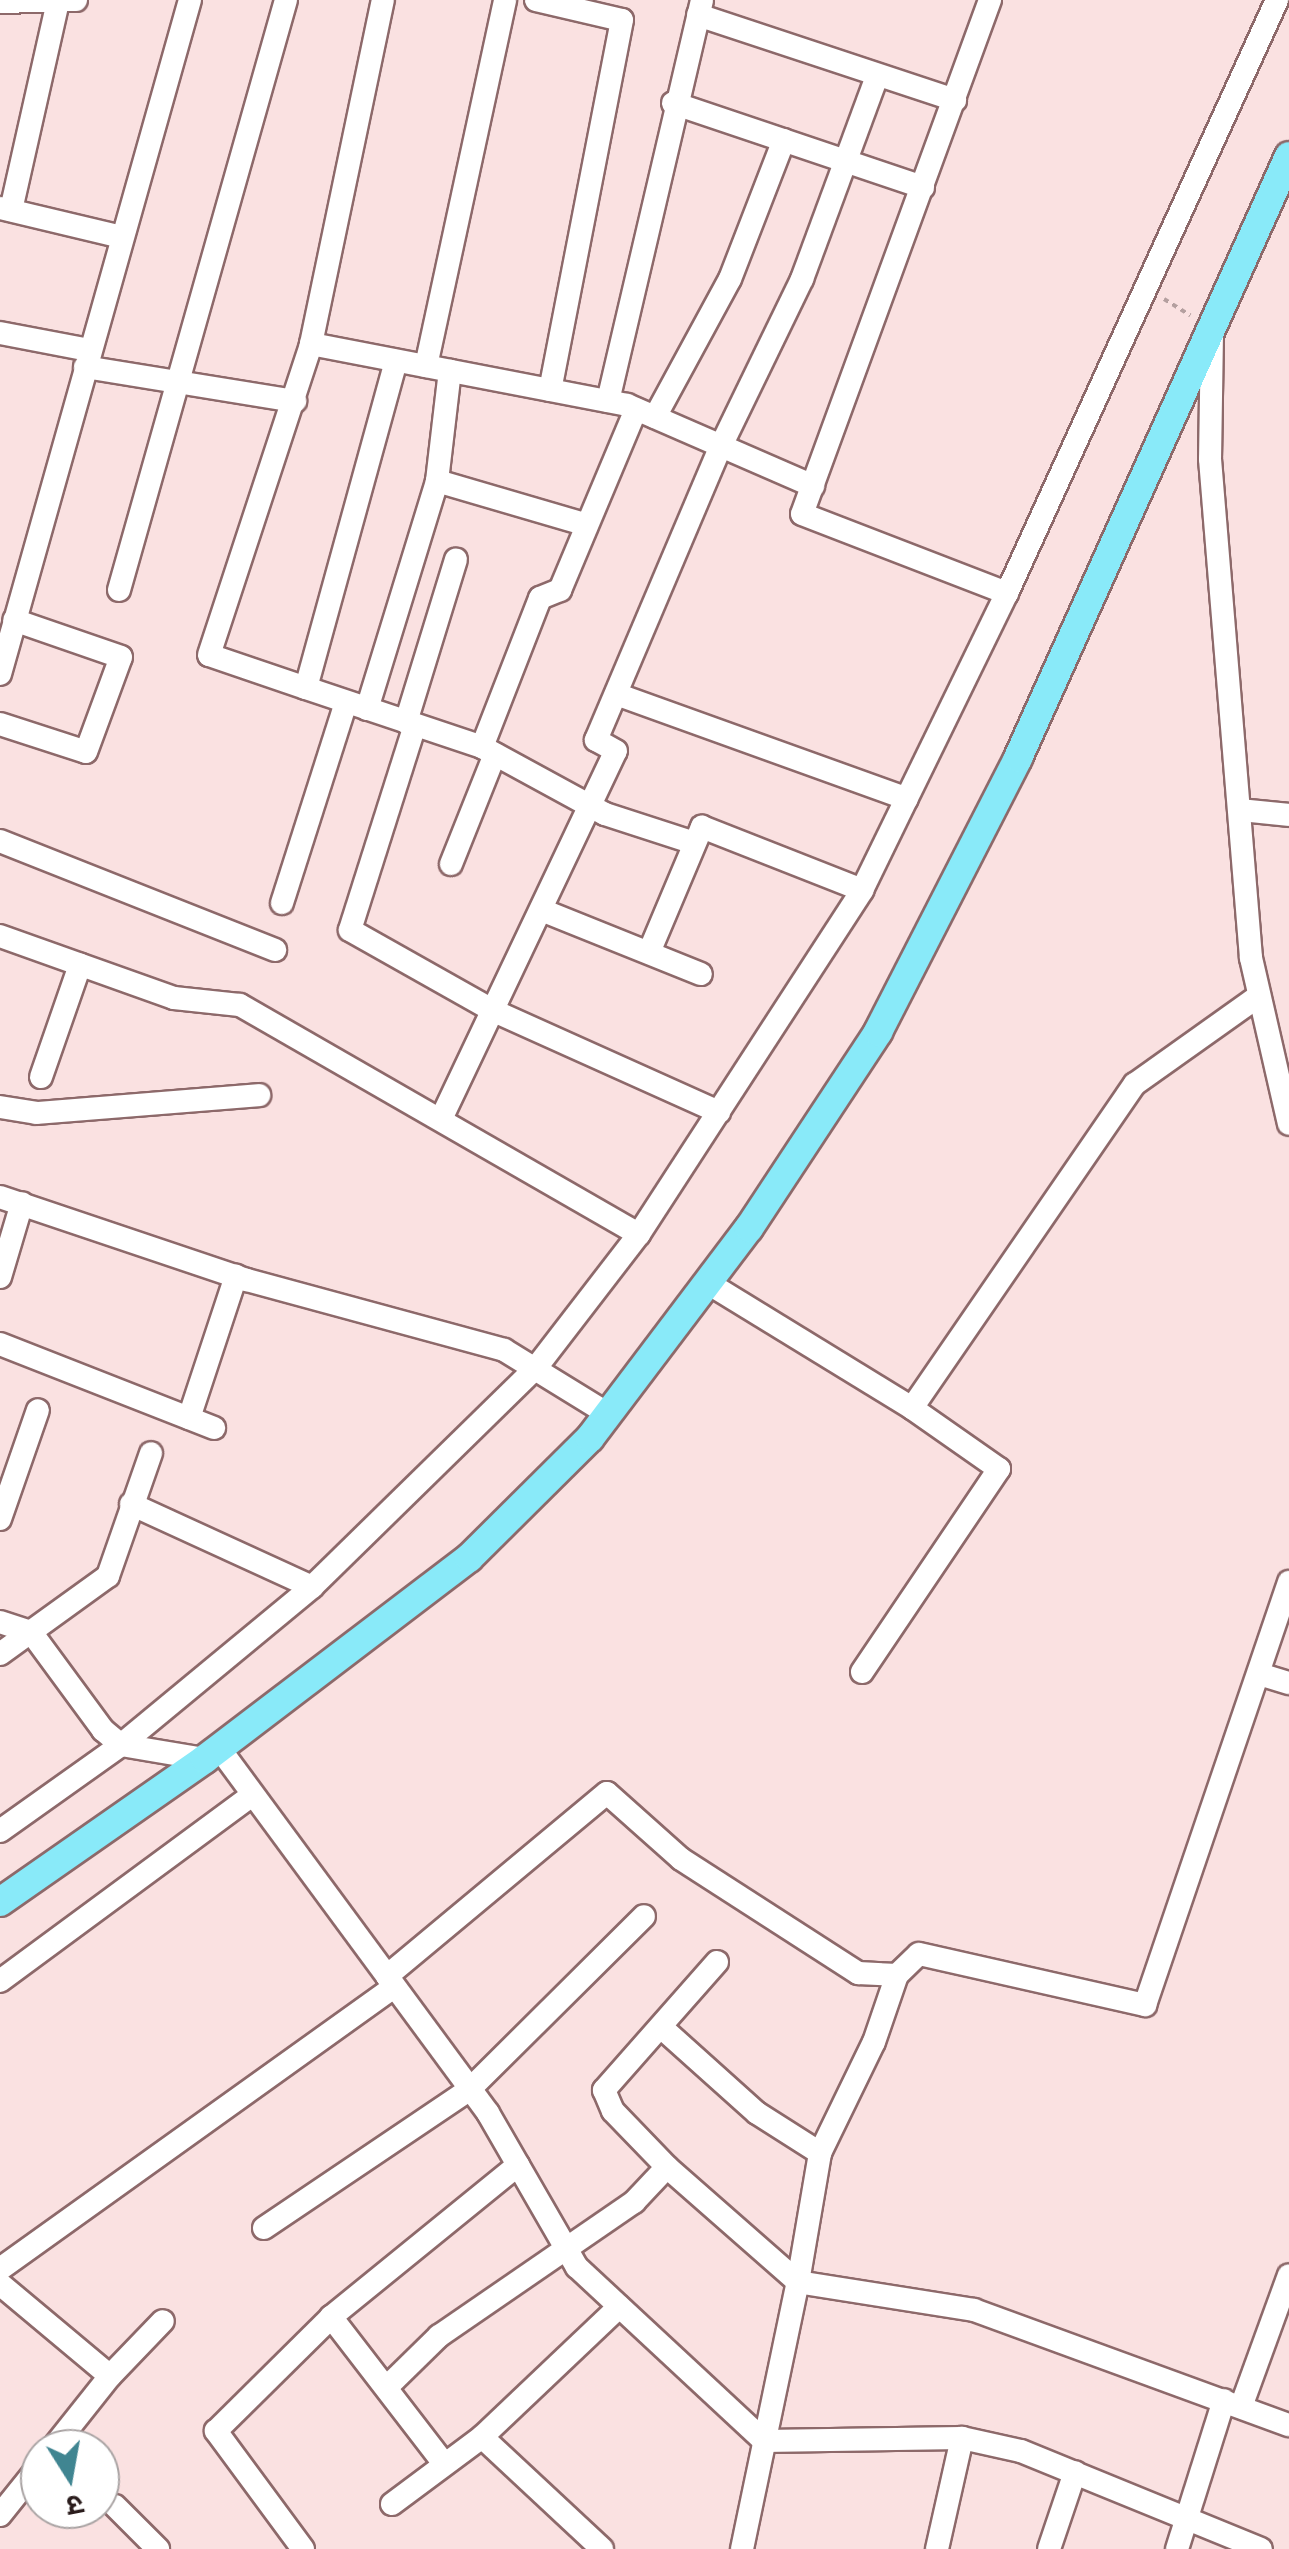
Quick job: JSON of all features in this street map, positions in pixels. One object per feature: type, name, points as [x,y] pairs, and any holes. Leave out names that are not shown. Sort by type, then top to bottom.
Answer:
[{"type":"main road","points":[[0,1902],[212,1753],[469,1558],[608,1414],[708,1283],[878,1032],[1018,758],[1289,156]]},
{"type":"street","points":[[58,0],[5,209],[122,237]]},
{"type":"street","points":[[0,2],[76,0]]},
{"type":"street","points":[[0,674],[190,0]]},
{"type":"street","points":[[119,590],[286,0]]},
{"type":"street","points":[[383,0],[311,344],[209,655],[488,750],[591,806],[694,843]]},
{"type":"street","points":[[426,366],[505,0]]},
{"type":"street","points":[[536,0],[622,20],[550,390]]},
{"type":"street","points":[[990,0],[802,514],[1007,593]]},
{"type":"street","points":[[0,1831],[122,1745],[312,1588],[535,1369],[640,1234],[862,890],[1007,593],[1276,0]]},
{"type":"street","points":[[608,401],[673,104],[700,7],[877,76],[954,100]]},
{"type":"street","points":[[441,1120],[544,910],[616,751],[596,740],[721,446],[850,162],[877,76]]},
{"type":"street","points":[[673,104],[923,187]]},
{"type":"street","points":[[451,864],[540,598],[560,590],[587,525],[645,413],[730,280],[784,140]]},
{"type":"street","points":[[1212,327],[1210,459],[1240,810],[1260,996],[1282,1062],[1289,1124]]},
{"type":"street","points":[[0,333],[180,382],[295,401]]},
{"type":"street","points":[[311,344],[608,401],[645,413],[813,486]]},
{"type":"street","points":[[306,688],[396,360]]},
{"type":"street","points":[[282,902],[437,482],[450,371]]},
{"type":"street","points":[[437,482],[587,525]]},
{"type":"street","points":[[456,559],[350,930],[494,1011],[719,1112]]},
{"type":"street","points":[[0,724],[86,752],[121,657],[14,620]]},
{"type":"street","points":[[616,694],[907,799]]},
{"type":"street","points":[[1240,810],[1289,816]]},
{"type":"street","points":[[650,950],[702,827],[862,890]]},
{"type":"street","points":[[0,841],[274,950]]},
{"type":"street","points":[[544,910],[701,974]]},
{"type":"street","points":[[0,936],[174,998],[240,1005],[640,1234]]},
{"type":"street","points":[[41,1077],[80,965]]},
{"type":"street","points":[[912,1408],[1134,1084],[1260,996]]},
{"type":"street","points":[[0,1107],[37,1112],[260,1095]]},
{"type":"street","points":[[0,1277],[11,1200],[236,1276],[504,1350],[608,1414]]},
{"type":"street","points":[[188,1418],[236,1276]]},
{"type":"street","points":[[708,1283],[912,1408],[999,1469],[862,1672]]},
{"type":"street","points":[[0,1344],[214,1428]]},
{"type":"street","points":[[0,1519],[38,1410]]},
{"type":"street","points":[[0,1654],[108,1576],[151,1454]]},
{"type":"street","points":[[131,1504],[312,1588]]},
{"type":"street","points":[[742,2549],[798,2282],[820,2153],[874,2042],[896,1974],[919,1954],[1145,2006],[1289,1582]]},
{"type":"street","points":[[0,1622],[32,1632],[103,1730],[122,1745],[212,1753],[252,1795],[470,2089],[577,2267],[764,2441],[962,2438],[1075,2472],[1260,2549]]},
{"type":"street","points":[[1259,1674],[1289,1683]]},
{"type":"street","points":[[387,1976],[608,1793],[681,1859],[858,1973],[896,1974]]},
{"type":"street","points":[[0,1981],[252,1795]]},
{"type":"street","points":[[264,2228],[470,2089],[644,1916]]},
{"type":"street","points":[[717,1962],[604,2090],[613,2111],[667,2167],[798,2282],[974,2310],[1289,2425]]},
{"type":"street","points":[[0,2270],[394,1988],[387,1976]]},
{"type":"street","points":[[660,2028],[757,2112],[820,2153]]},
{"type":"street","points":[[293,2545],[216,2431],[331,2317],[518,2164]]},
{"type":"street","points":[[387,2387],[439,2336],[565,2245],[634,2202],[667,2167]]},
{"type":"street","points":[[1177,2549],[1232,2404],[1289,2275]]},
{"type":"street","points":[[0,2284],[110,2376]]},
{"type":"street","points":[[392,2504],[442,2461],[482,2437],[620,2307]]},
{"type":"street","points":[[331,2317],[442,2461]]},
{"type":"street","points":[[68,2429],[110,2376],[164,2322]]},
{"type":"street","points":[[482,2437],[602,2549]]},
{"type":"street","points":[[937,2549],[962,2438]]},
{"type":"street","points":[[1049,2549],[1075,2472]]},
{"type":"street","points":[[0,2515],[20,2490]]},
{"type":"street","points":[[120,2510],[158,2549]]},
{"type":"path","points":[[1145,288],[1212,327]]}]
